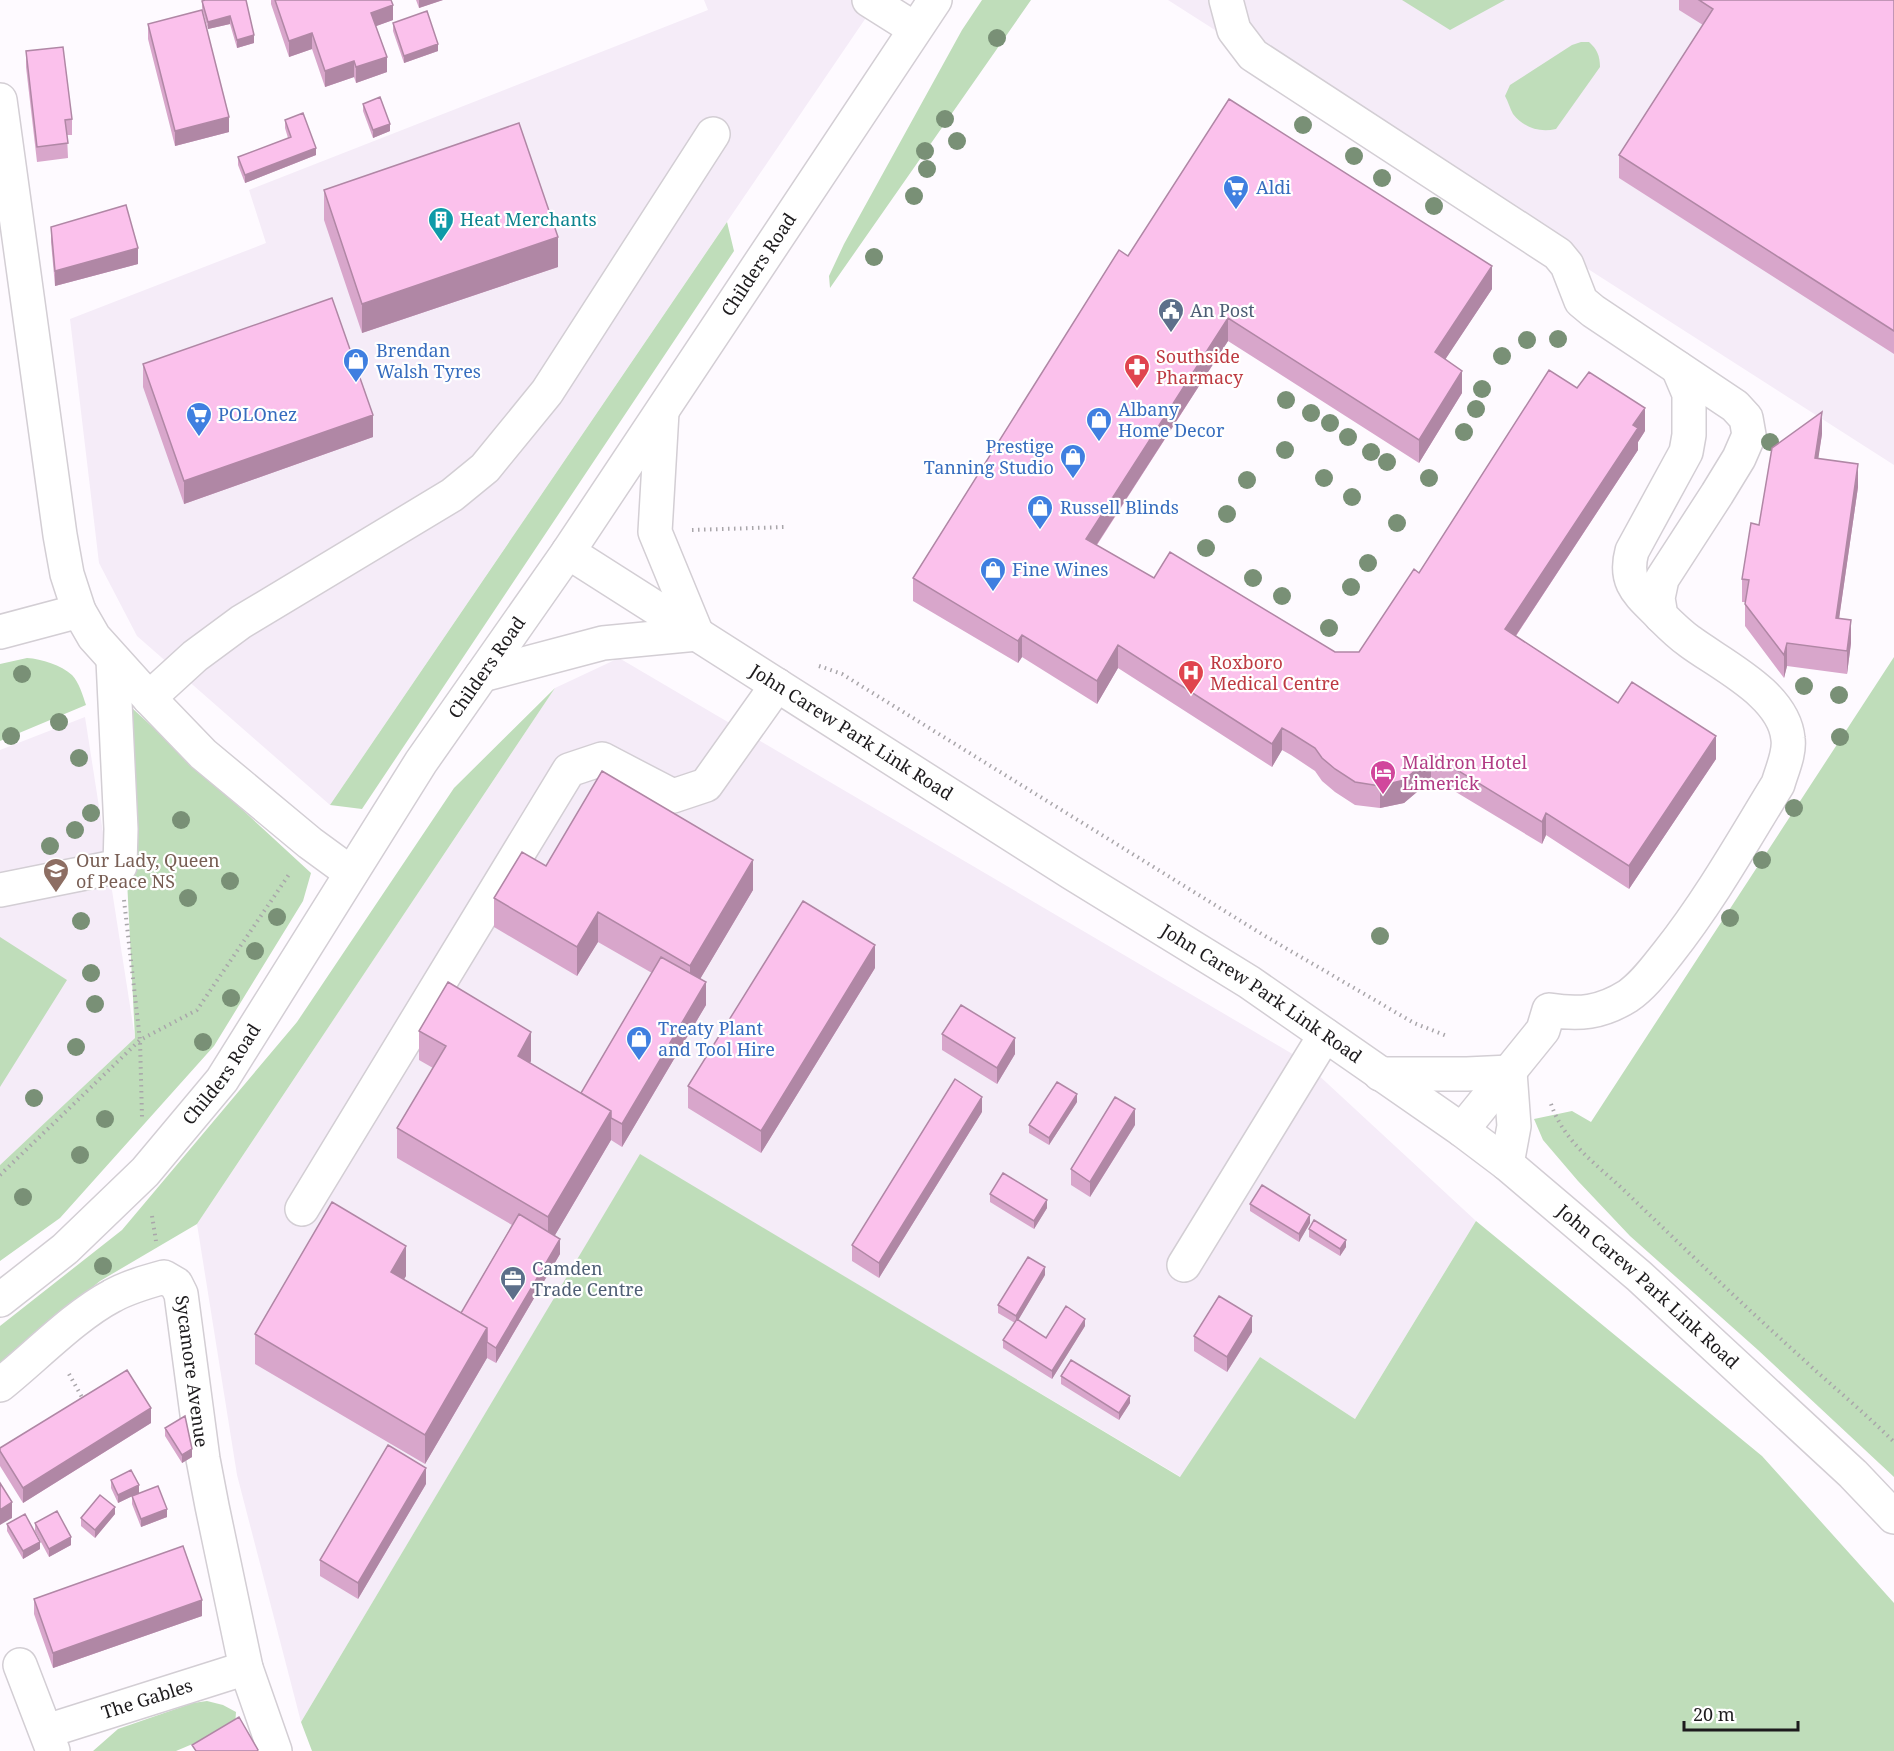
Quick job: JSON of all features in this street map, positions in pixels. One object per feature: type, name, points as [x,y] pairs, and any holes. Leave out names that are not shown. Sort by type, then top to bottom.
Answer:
[{"type":"main road","points":[[869,0],[915,29]]},
{"type":"main road","name":"Childers Road","points":[[0,1300],[65,1250],[145,1172],[222,1080],[421,762],[568,552],[934,0]]},
{"type":"main road","points":[[1226,0],[1234,30],[1253,55],[1558,254],[1567,265],[1581,301],[1735,406],[1746,418],[1749,435],[1739,458],[1662,579],[1658,597],[1661,616]]},
{"type":"main road","points":[[0,100],[60,535],[67,574],[79,612],[94,637],[113,660],[223,772],[310,843],[351,873]]},
{"type":"main road","points":[[149,698],[195,656],[241,622],[452,495],[485,468],[547,392],[712,134]]},
{"type":"main road","points":[[1462,1130],[1543,1030],[1549,1010],[1572,1014],[1598,1009],[1628,996],[1646,981],[1690,926],[1778,784],[1785,761],[1788,739],[1780,715],[1767,696],[1688,641],[1644,598],[1629,577],[1632,551],[1686,452],[1689,435],[1689,394],[1678,368]]},
{"type":"main road","points":[[482,675],[603,643],[697,634],[655,532],[662,411]]},
{"type":"main road","name":"John Carew Park Link Road","points":[[568,552],[1072,873],[1249,982],[1462,1130],[1507,1164],[1655,1292],[1853,1474],[1894,1517]]},
{"type":"main road","points":[[0,632],[79,612]]},
{"type":"main road","points":[[0,890],[120,866],[121,829],[113,660]]},
{"type":"main road","points":[[302,1209],[569,770],[602,759],[673,796],[706,785],[777,685]]},
{"type":"main road","points":[[1184,1265],[1325,1035]]},
{"type":"main road","points":[[1380,1074],[1467,1074],[1514,1067]]},
{"type":"main road","points":[[1507,1164],[1515,1126],[1514,1067]]},
{"type":"main road","name":"Sycamore Avenue","points":[[0,1385],[84,1315],[107,1299],[137,1285],[164,1277],[176,1284],[181,1294],[203,1458],[246,1668],[275,1751]]},
{"type":"main road","name":"The Gables","points":[[20,1665],[50,1741],[246,1668]]},
{"type":"path","points":[[777,685],[811,663],[842,674],[1265,936],[1414,1023],[1454,1039]]},
{"type":"path","points":[[0,1175],[140,1040],[197,1010],[310,843]]},
{"type":"path","points":[[120,866],[140,1040],[145,1172],[153,1227],[164,1277]]},
{"type":"path","points":[[1514,1067],[1534,1075],[1541,1083],[1555,1116],[1576,1147],[1617,1182],[1706,1270],[1894,1442]]},
{"type":"shaded area","points":[[704,0],[878,0],[330,805],[137,636],[99,563],[70,319],[266,243],[249,190],[708,10]]},
{"type":"shaded area","points":[[1168,0],[1894,0],[1894,465]]},
{"type":"shaded area","points":[[619,658],[1301,1059],[1476,1221],[1355,1419],[1260,1357],[1181,1477],[640,1155],[301,1722],[237,1475],[197,1224],[555,688]]},
{"type":"shaded area","name":"Our Lady, Queen of Peace NS","points":[[85,717],[135,1038],[0,1165],[0,750]]},
{"type":"green space","points":[[982,0],[1031,0],[830,288],[829,276],[844,244],[962,30]]},
{"type":"green space","points":[[1402,0],[1505,0],[1450,30]]},
{"type":"green space","points":[[1589,42],[1594,47],[1599,56],[1600,67],[1556,129],[1538,130],[1522,123],[1513,114],[1505,96],[1510,85],[1572,45]]},
{"type":"green space","points":[[727,222],[734,251],[362,809],[330,805]]},
{"type":"green space","points":[[1894,657],[1894,1477],[1758,1350],[1630,1236],[1543,1140],[1534,1119],[1572,1111],[1591,1122]]},
{"type":"green space","points":[[27,658],[51,663],[72,675],[79,685],[86,705],[0,741],[0,664]]},
{"type":"green space","points":[[555,688],[197,1224],[100,1281],[0,1363],[0,1326],[122,1230],[297,1022],[454,788]]},
{"type":"green space","points":[[132,708],[311,873],[303,901],[214,1046],[60,1218],[0,1261],[0,1165],[135,1038],[119,722]]},
{"type":"green space","points":[[0,937],[67,980],[0,1087]]},
{"type":"green space","points":[[640,1154],[1180,1477],[1260,1357],[1355,1419],[1476,1221],[1762,1456],[1894,1603],[1894,1751],[312,1751],[301,1722]]},
{"type":"green space","points":[[207,1701],[223,1705],[236,1712],[235,1726],[176,1751],[93,1751],[118,1729],[193,1703]]},
{"type":"building","points":[[246,0],[254,35],[237,40],[230,16],[208,22],[202,1]]},
{"type":"building","points":[[275,0],[391,0],[393,5],[371,13],[387,57],[356,67],[354,61],[325,71],[312,33],[289,41]]},
{"type":"building","points":[[1699,0],[1894,0],[1894,331],[1619,155],[1713,9]]},
{"type":"building","points":[[202,10],[229,117],[175,131],[148,24]]},
{"type":"building","points":[[427,11],[438,44],[404,56],[393,23]]},
{"type":"building","points":[[63,47],[72,119],[65,120],[68,143],[37,147],[26,51]]},
{"type":"building","points":[[380,97],[390,124],[373,130],[363,104]]},
{"type":"building","points":[[1229,99],[1492,266],[1435,352],[1462,371],[1419,440],[1228,318],[1086,539],[1154,578],[1170,552],[1335,652],[1359,652],[1414,569],[1419,573],[1549,370],[1577,388],[1589,372],[1645,408],[1633,425],[1638,428],[1505,629],[1618,703],[1632,682],[1716,736],[1629,866],[1546,813],[1542,822],[1431,754],[1404,780],[1380,786],[1355,782],[1322,758],[1315,748],[1291,733],[1282,728],[1272,744],[1118,645],[1097,681],[1022,635],[1018,641],[913,578],[1119,250],[1128,256]]},
{"type":"building","points":[[303,113],[316,148],[245,175],[238,157],[291,137],[285,120]]},
{"type":"building","name":"Heat Merchants","points":[[519,123],[558,237],[362,304],[324,190]]},
{"type":"building","points":[[126,205],[138,248],[55,271],[51,227]]},
{"type":"building","points":[[332,298],[373,415],[184,481],[143,364]]},
{"type":"building","points":[[1822,412],[1815,458],[1858,464],[1836,618],[1851,620],[1847,651],[1787,643],[1784,655],[1745,604],[1749,580],[1742,579],[1751,523],[1759,525],[1772,448]]},
{"type":"building","points":[[602,771],[753,860],[690,966],[598,912],[577,947],[494,898],[522,852],[546,866]]},
{"type":"building","points":[[803,901],[875,945],[761,1131],[688,1086]]},
{"type":"building","points":[[661,957],[706,982],[622,1124],[611,1118],[611,1111],[581,1093]]},
{"type":"building","points":[[448,982],[531,1032],[518,1056],[611,1111],[548,1217],[397,1128],[446,1046],[419,1031]]},
{"type":"building","points":[[961,1005],[1015,1038],[997,1068],[942,1034]]},
{"type":"building","points":[[955,1079],[982,1097],[879,1263],[852,1245]]},
{"type":"building","points":[[1057,1082],[1077,1094],[1049,1138],[1029,1125]]},
{"type":"building","points":[[1115,1097],[1135,1109],[1090,1182],[1071,1169]]},
{"type":"building","points":[[1003,1173],[1047,1200],[1034,1221],[990,1194]]},
{"type":"building","points":[[1262,1185],[1310,1215],[1299,1234],[1250,1204]]},
{"type":"building","points":[[332,1202],[406,1246],[391,1272],[487,1328],[425,1435],[255,1334]]},
{"type":"building","points":[[519,1214],[560,1239],[496,1348],[487,1342],[487,1328],[461,1313]]},
{"type":"building","points":[[1314,1220],[1346,1240],[1340,1249],[1309,1229]]},
{"type":"building","points":[[1028,1257],[1045,1267],[1016,1316],[998,1305]]},
{"type":"building","points":[[1219,1296],[1252,1316],[1227,1357],[1194,1336]]},
{"type":"building","points":[[1066,1306],[1085,1319],[1052,1371],[1003,1340],[1017,1319],[1046,1338]]},
{"type":"building","points":[[1071,1360],[1130,1396],[1119,1413],[1061,1376]]},
{"type":"building","points":[[127,1370],[151,1408],[23,1488],[0,1448]]},
{"type":"building","points":[[185,1416],[192,1449],[182,1455],[165,1428]]},
{"type":"building","points":[[388,1445],[426,1468],[358,1583],[320,1560]]},
{"type":"building","points":[[131,1470],[139,1485],[118,1495],[111,1480]]},
{"type":"building","points":[[0,1483],[12,1502],[0,1510]]},
{"type":"building","points":[[158,1486],[167,1509],[141,1519],[132,1496]]},
{"type":"building","points":[[100,1495],[115,1507],[95,1530],[81,1518]]},
{"type":"building","points":[[57,1511],[71,1537],[49,1549],[35,1523]]},
{"type":"building","points":[[25,1514],[40,1542],[23,1551],[7,1524]]},
{"type":"building","points":[[183,1546],[202,1600],[53,1653],[34,1599]]},
{"type":"building","points":[[239,1717],[257,1751],[196,1751],[192,1745]]},
{"type":"place","name":"Aldi","points":[[1236,211]]},
{"type":"place","name":"Heat Merchants","points":[[441,243]]},
{"type":"place","name":"An Post","points":[[1171,334]]},
{"type":"place","name":"Brendan Walsh Tyres","points":[[356,384]]},
{"type":"place","name":"Southside Pharmacy","points":[[1137,390]]},
{"type":"place","name":"POLOnez","points":[[199,438]]},
{"type":"place","name":"Albany Home Decor","points":[[1099,443]]},
{"type":"place","name":"Prestige Tanning Studio","points":[[1073,480]]},
{"type":"place","name":"Russell Blinds","points":[[1040,531]]},
{"type":"place","name":"Fine Wines","points":[[993,593]]},
{"type":"place","name":"Roxboro Medical Centre","points":[[1191,696]]},
{"type":"place","name":"Maldron Hotel Limerick","points":[[1383,796]]},
{"type":"place","name":"Our Lady, Queen of Peace NS","points":[[56,894]]},
{"type":"place","name":"Treaty Plant and Tool Hire","points":[[639,1062]]},
{"type":"place","name":"Camden Trade Centre","points":[[513,1302]]}]
